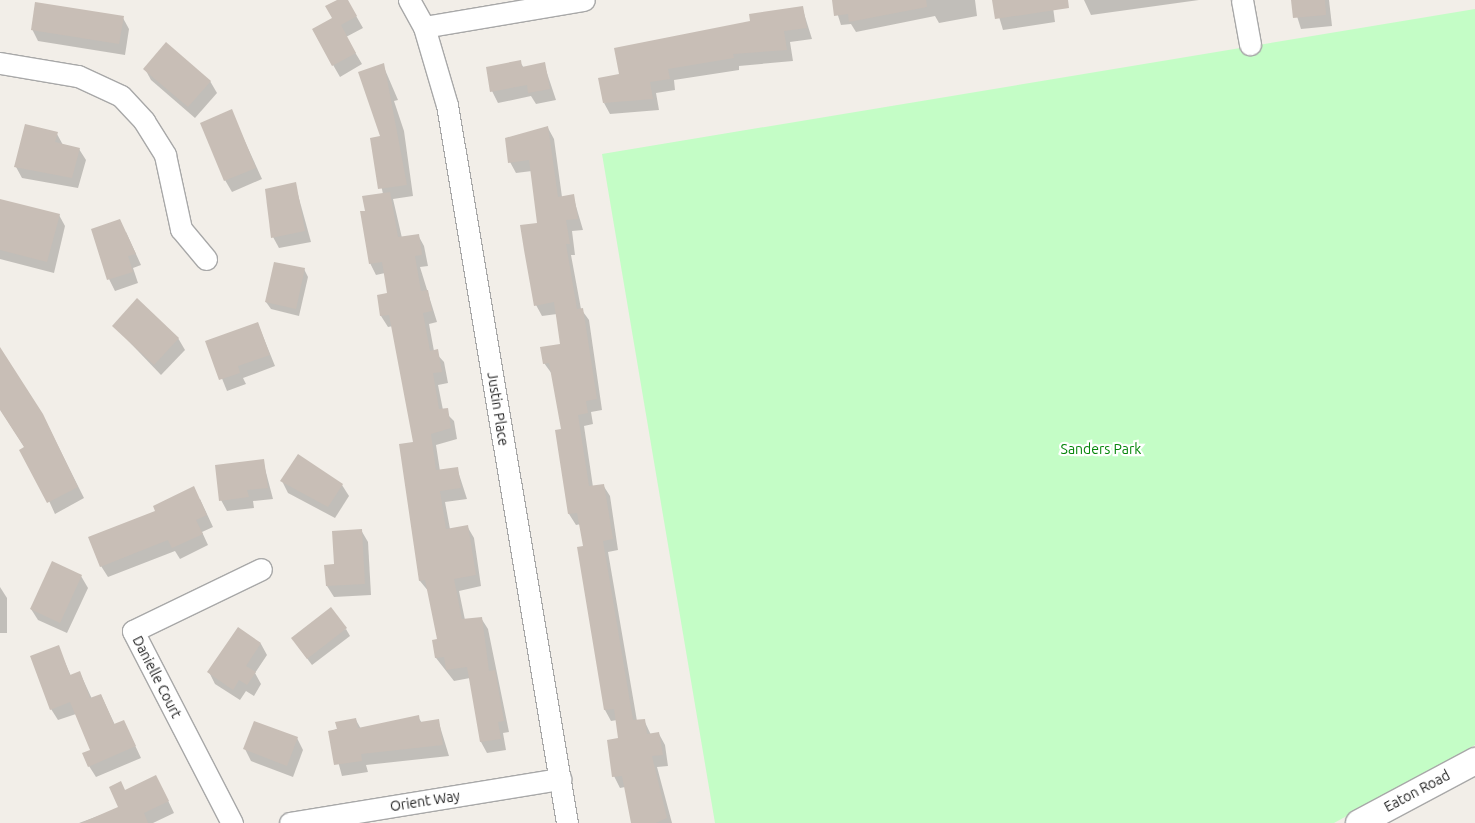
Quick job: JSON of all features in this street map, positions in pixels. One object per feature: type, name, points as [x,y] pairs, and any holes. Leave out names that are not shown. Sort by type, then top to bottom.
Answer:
[{"type":"street","name":"Justin Place","points":[[409,0],[424,27],[447,105],[567,823]]},
{"type":"street","points":[[424,27],[584,0]]},
{"type":"street","points":[[1242,0],[1250,44]]},
{"type":"street","points":[[0,63],[78,76],[121,96],[144,121],[165,155],[180,229],[206,259]]},
{"type":"street","name":"Danielle Court","points":[[232,823],[132,631],[261,569]]},
{"type":"street","name":"Eaton Road","points":[[1361,822],[1475,761]]},
{"type":"street","name":"Orient Way","points":[[290,823],[560,779]]},
{"type":"green space","name":"Sanders Park","points":[[1475,9],[1475,745],[1334,823],[715,823],[602,154]]},
{"type":"building","points":[[337,0],[348,0],[357,16],[341,25],[356,53],[332,66],[312,29],[332,18],[325,6]]},
{"type":"building","points":[[832,0],[926,0],[927,7],[849,22],[848,14],[834,16]]},
{"type":"building","points":[[992,0],[1068,0],[1069,8],[995,19]]},
{"type":"building","points":[[1291,0],[1325,0],[1326,15],[1293,18]]},
{"type":"building","points":[[35,2],[124,16],[119,44],[31,30]]},
{"type":"building","points":[[803,6],[807,28],[784,31],[787,50],[733,54],[734,58],[668,69],[670,79],[650,82],[653,99],[603,103],[598,78],[619,74],[614,48],[750,21],[749,14]]},
{"type":"building","points":[[166,42],[211,81],[188,107],[143,69]]},
{"type":"building","points":[[521,60],[522,67],[545,62],[550,89],[528,93],[527,85],[490,92],[486,67]]},
{"type":"building","points":[[384,63],[407,185],[378,189],[370,138],[380,136],[358,72]]},
{"type":"building","points":[[232,109],[256,168],[224,181],[200,123]]},
{"type":"building","points":[[25,124],[58,132],[55,142],[80,148],[72,178],[14,167]]},
{"type":"building","points":[[548,126],[558,197],[574,194],[578,219],[566,220],[570,244],[566,244],[577,309],[583,308],[597,399],[586,401],[588,413],[578,415],[589,486],[604,484],[613,539],[603,541],[633,720],[645,719],[647,734],[659,732],[663,755],[652,756],[667,818],[656,823],[631,823],[622,776],[612,777],[607,740],[618,738],[614,709],[604,710],[577,547],[583,546],[577,513],[568,514],[555,430],[561,429],[549,363],[543,364],[540,347],[560,344],[554,302],[534,306],[524,250],[520,225],[537,223],[529,160],[508,163],[505,138]]},
{"type":"building","points":[[296,182],[305,231],[271,238],[265,189]]},
{"type":"building","points":[[390,192],[398,237],[419,234],[422,255],[415,256],[421,291],[428,290],[432,311],[423,313],[430,351],[438,349],[442,372],[433,373],[439,409],[448,408],[451,428],[431,434],[436,470],[458,467],[461,488],[440,491],[446,529],[468,525],[476,575],[454,579],[462,619],[482,617],[489,671],[495,670],[504,721],[498,722],[501,739],[480,742],[467,667],[446,670],[444,657],[435,658],[432,640],[437,639],[425,580],[419,581],[399,444],[413,442],[389,315],[380,316],[377,295],[387,293],[382,262],[369,264],[360,211],[365,211],[362,196]]},
{"type":"building","points":[[0,199],[60,214],[47,262],[0,250]]},
{"type":"building","points":[[120,219],[136,254],[128,256],[133,272],[107,280],[91,229]]},
{"type":"building","points":[[274,262],[305,268],[296,309],[265,302]]},
{"type":"building","points":[[137,298],[179,338],[154,365],[112,326]]},
{"type":"building","points":[[258,322],[270,355],[238,366],[240,373],[219,380],[205,341]]},
{"type":"building","points":[[0,347],[43,414],[78,487],[47,503],[19,450],[24,447],[0,410]]},
{"type":"building","points":[[298,454],[343,484],[328,507],[280,481]]},
{"type":"building","points":[[264,459],[268,488],[247,490],[249,497],[219,501],[215,465]]},
{"type":"building","points":[[194,486],[207,515],[196,520],[203,534],[172,548],[168,540],[100,567],[88,537],[155,511],[153,506]]},
{"type":"building","points":[[362,529],[365,584],[326,586],[324,565],[334,564],[332,531]]},
{"type":"building","points":[[52,561],[82,575],[60,623],[30,609]]},
{"type":"building","points":[[331,607],[347,628],[307,659],[291,638]]},
{"type":"building","points":[[238,627],[261,643],[246,666],[256,672],[247,685],[239,680],[233,690],[207,672]]},
{"type":"building","points":[[59,645],[70,675],[80,671],[90,698],[101,694],[114,724],[124,720],[136,746],[88,767],[82,753],[90,750],[70,702],[50,710],[30,656]]},
{"type":"building","points":[[419,715],[420,722],[439,719],[443,745],[361,754],[362,761],[334,765],[328,731],[337,729],[335,722],[356,718],[358,728]]},
{"type":"building","points":[[254,721],[298,737],[287,766],[243,749]]},
{"type":"building","points":[[156,775],[169,801],[144,813],[148,823],[81,823],[118,807],[109,787],[121,781],[125,790]]}]
